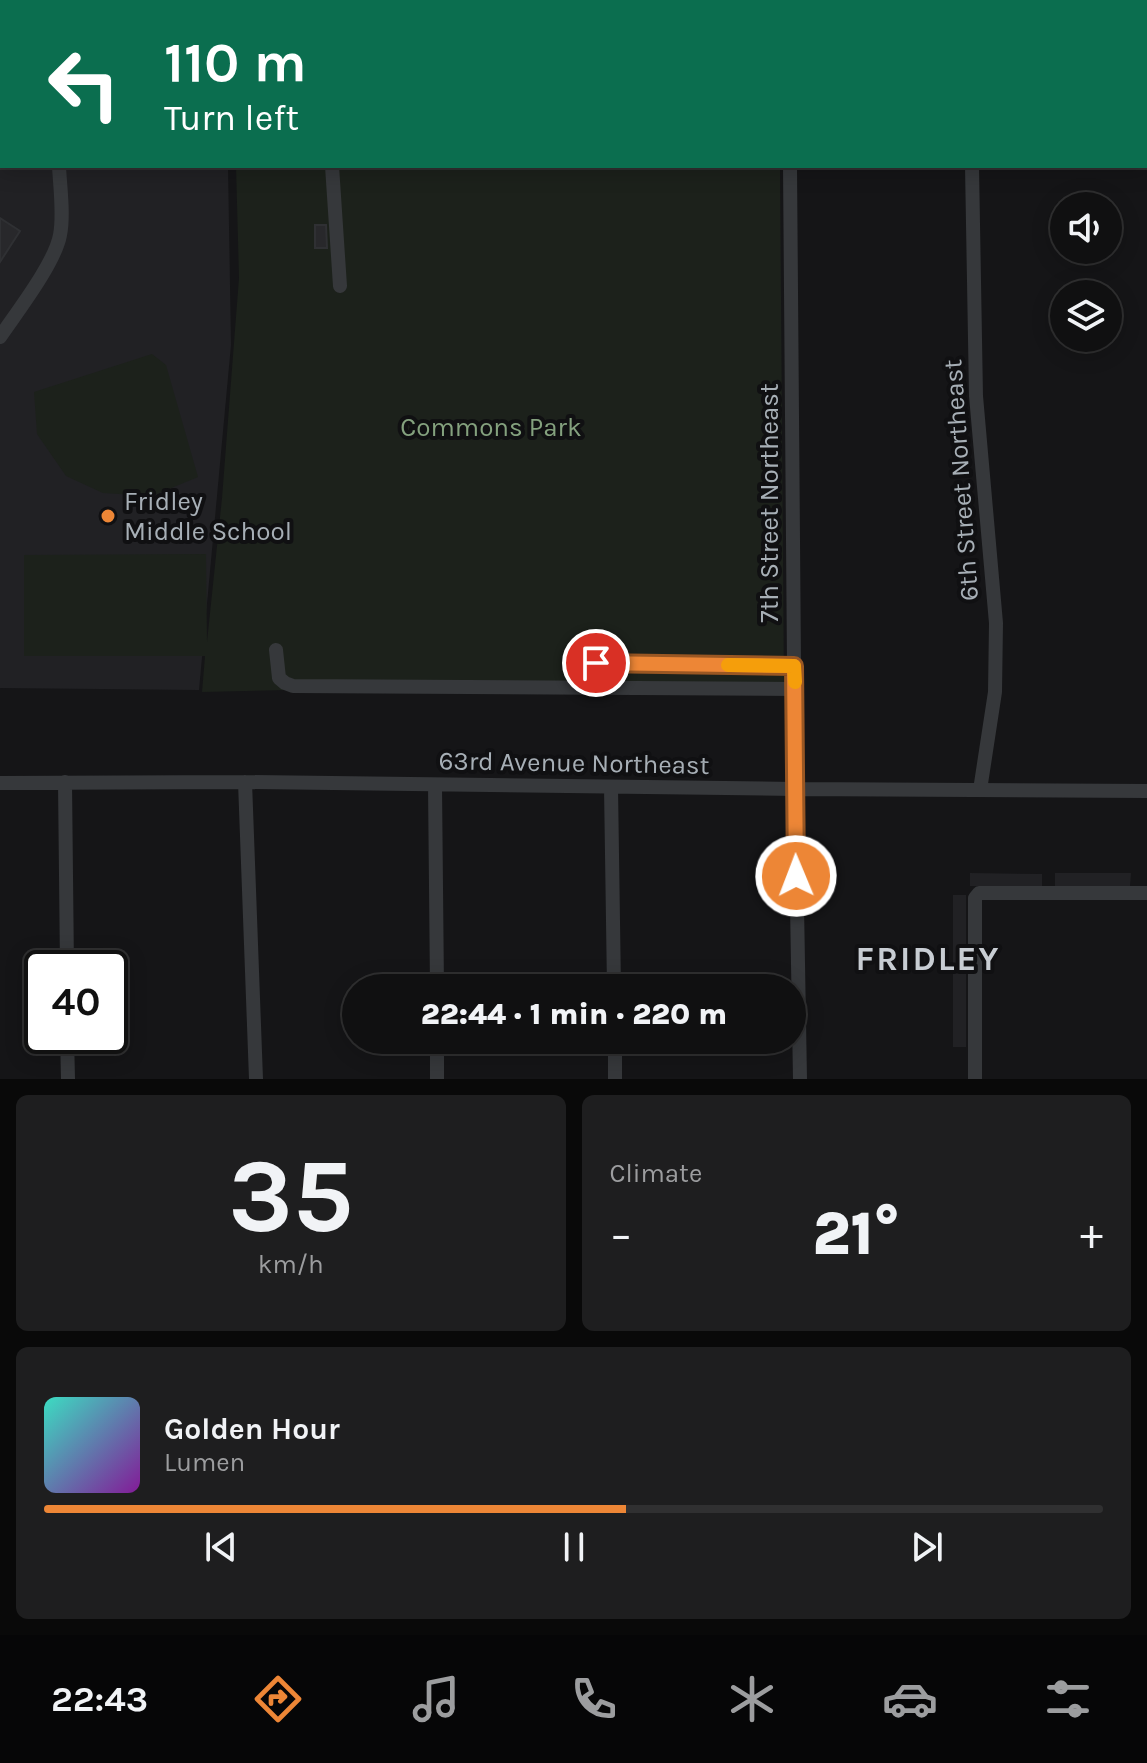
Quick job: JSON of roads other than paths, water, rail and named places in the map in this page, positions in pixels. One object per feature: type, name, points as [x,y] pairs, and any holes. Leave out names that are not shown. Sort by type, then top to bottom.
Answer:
[{"type":"street","points":[[0,337],[57,247],[61,232],[59,168]]},
{"type":"street","points":[[332,168],[340,286]]},
{"type":"street","name":"7th Street Northeast","points":[[790,168],[800,1079]]},
{"type":"street","name":"6th Street Northeast","points":[[972,168],[976,396],[996,634],[995,692],[980,790]]},
{"type":"street","points":[[276,650],[279,678],[293,686],[795,689]]},
{"type":"street","points":[[596,663],[794,666]]},
{"type":"street","points":[[65,782],[67,950]]},
{"type":"street","points":[[245,782],[256,1079]]},
{"type":"street","name":"63rd Avenue Northeast","points":[[0,783],[245,782],[1147,791]]},
{"type":"street","points":[[435,785],[437,974]]},
{"type":"street","points":[[611,787],[614,974]]},
{"type":"street","points":[[975,1079],[977,895],[1147,893]]},
{"type":"street","points":[[67,1054],[68,1079]]},
{"type":"street","points":[[437,1054],[437,1079]]},
{"type":"street","points":[[615,1054],[615,1079]]},
{"type":"place","name":"Fridley Middle School","points":[[108,516]]},
{"type":"district","name":"FRIDLEY","points":[[928,959]]},
{"type":"park label","name":"Commons Park","points":[[491,427]]}]
